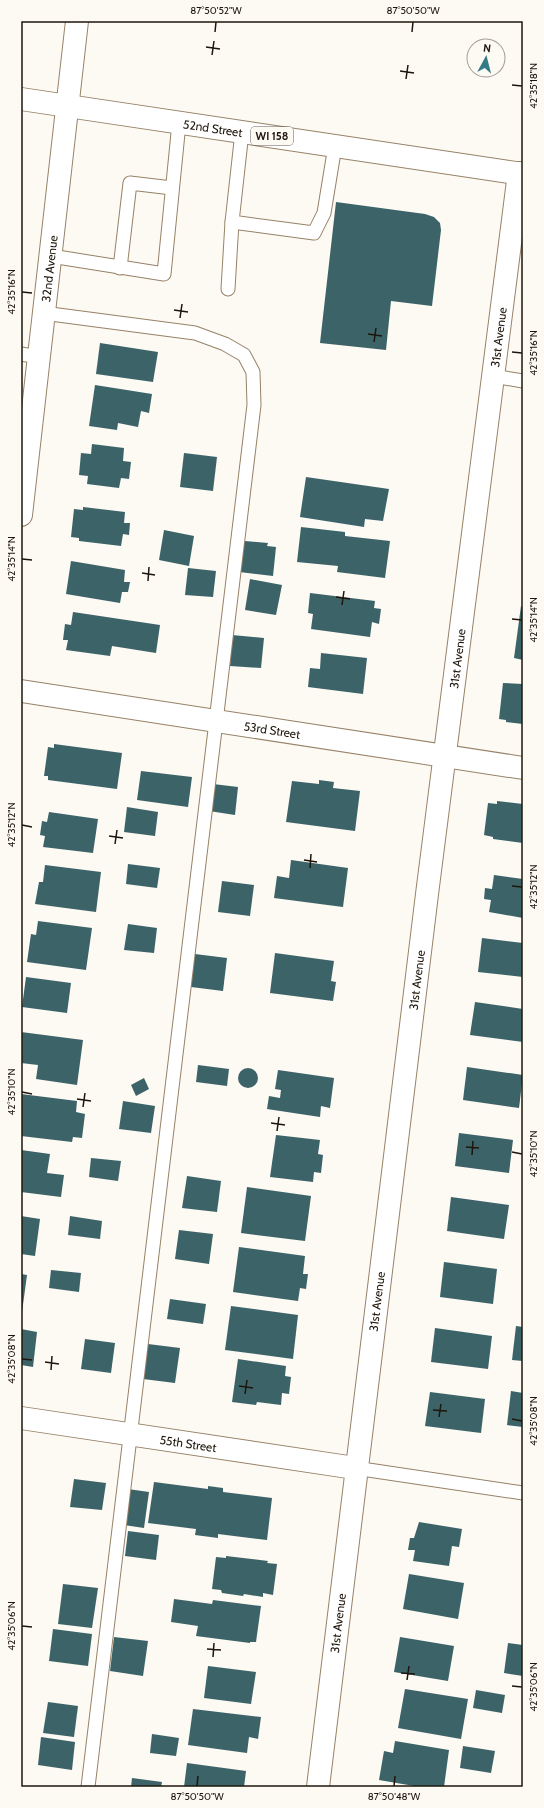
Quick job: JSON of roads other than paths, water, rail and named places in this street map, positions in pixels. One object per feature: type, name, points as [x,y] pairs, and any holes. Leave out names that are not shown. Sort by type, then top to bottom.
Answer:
[{"type":"street","name":"32nd Avenue","points":[[21,515],[30,356],[43,313],[51,256],[77,21]]},
{"type":"street","name":"52nd Street","points":[[21,99],[521,173]]},
{"type":"street","name":"31st Avenue","points":[[318,1787],[355,1468],[444,756],[521,173]]},
{"type":"street","name":"53rd Street","points":[[21,691],[523,768]]},
{"type":"street","name":"55th Street","points":[[21,1418],[355,1468]]},
{"type":"lane","points":[[51,256],[164,274],[179,123]]},
{"type":"lane","points":[[228,289],[232,222],[242,132]]},
{"type":"lane","points":[[232,222],[314,233],[324,213],[335,146]]},
{"type":"lane","points":[[120,268],[130,183],[172,188]]},
{"type":"lane","points":[[43,313],[195,333],[225,344],[244,355],[253,372],[254,405],[88,1787]]},
{"type":"lane","points":[[493,376],[523,381]]},
{"type":"lane","points":[[355,1468],[523,1493]]}]
